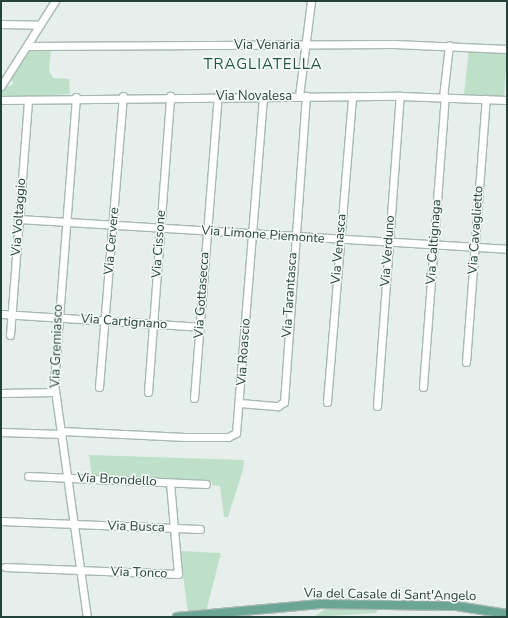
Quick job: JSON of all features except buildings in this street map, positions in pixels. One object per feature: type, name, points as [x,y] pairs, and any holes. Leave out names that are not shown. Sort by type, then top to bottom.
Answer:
[{"type":"main road","name":"Via del Casale di Sant'Angelo","points":[[177,617],[320,604],[456,606],[507,614]]},
{"type":"street","points":[[1,86],[55,1]]},
{"type":"street","name":"Via Tarantasca","points":[[240,403],[278,406],[283,403],[305,45],[310,1]]},
{"type":"street","points":[[1,24],[40,25]]},
{"type":"street","name":"Via Venaria","points":[[27,46],[449,45],[507,49]]},
{"type":"street","name":"Via Caltignaga","points":[[423,387],[449,45]]},
{"type":"street","name":"Via Novalesa","points":[[1,100],[28,100],[76,96],[400,96],[507,100]]},
{"type":"street","name":"Via Gremiasco","points":[[76,96],[58,317],[55,392],[62,432],[66,477],[78,570],[87,617]]},
{"type":"street","name":"Via Cervere","points":[[99,386],[123,96]]},
{"type":"street","name":"Via Cissone","points":[[148,392],[170,96]]},
{"type":"street","name":"Via Gottasecca","points":[[194,398],[218,96]]},
{"type":"street","name":"Via Roascio","points":[[1,432],[62,432],[230,437],[238,430],[263,96]]},
{"type":"street","name":"Via Venasca","points":[[327,402],[352,96]]},
{"type":"street","name":"Via Verduno","points":[[377,406],[400,96]]},
{"type":"street","name":"Via Cavaglietto","points":[[466,362],[486,99]]},
{"type":"street","name":"Via Voltaggio","points":[[10,335],[28,100]]},
{"type":"street","name":"Via Limone Piemonte","points":[[18,219],[160,227],[252,235],[507,249]]},
{"type":"street","name":"Via Cartignano","points":[[1,314],[200,327]]},
{"type":"street","points":[[1,393],[55,392]]},
{"type":"street","name":"Via Brondello","points":[[28,476],[206,484]]},
{"type":"street","name":"Via Tonco","points":[[78,570],[178,574],[176,528],[170,483]]},
{"type":"street","name":"Via Busca","points":[[1,521],[200,530]]},
{"type":"street","points":[[5,567],[78,570]]},
{"type":"green space","points":[[51,48],[49,71],[53,78],[69,79],[70,94],[1,98],[1,90],[13,84],[11,75],[27,49]]},
{"type":"green space","points":[[469,48],[507,50],[504,97],[464,95]]},
{"type":"green space","points":[[89,455],[244,460],[243,470],[228,517],[224,517],[220,486],[212,485],[212,482],[92,476]]},
{"type":"green space","points":[[180,551],[221,553],[206,612],[188,614]]},
{"type":"green space","points":[[326,608],[380,608],[376,613],[314,617]]},
{"type":"district","name":"TRAGLIATELLA","points":[[263,65]]}]
